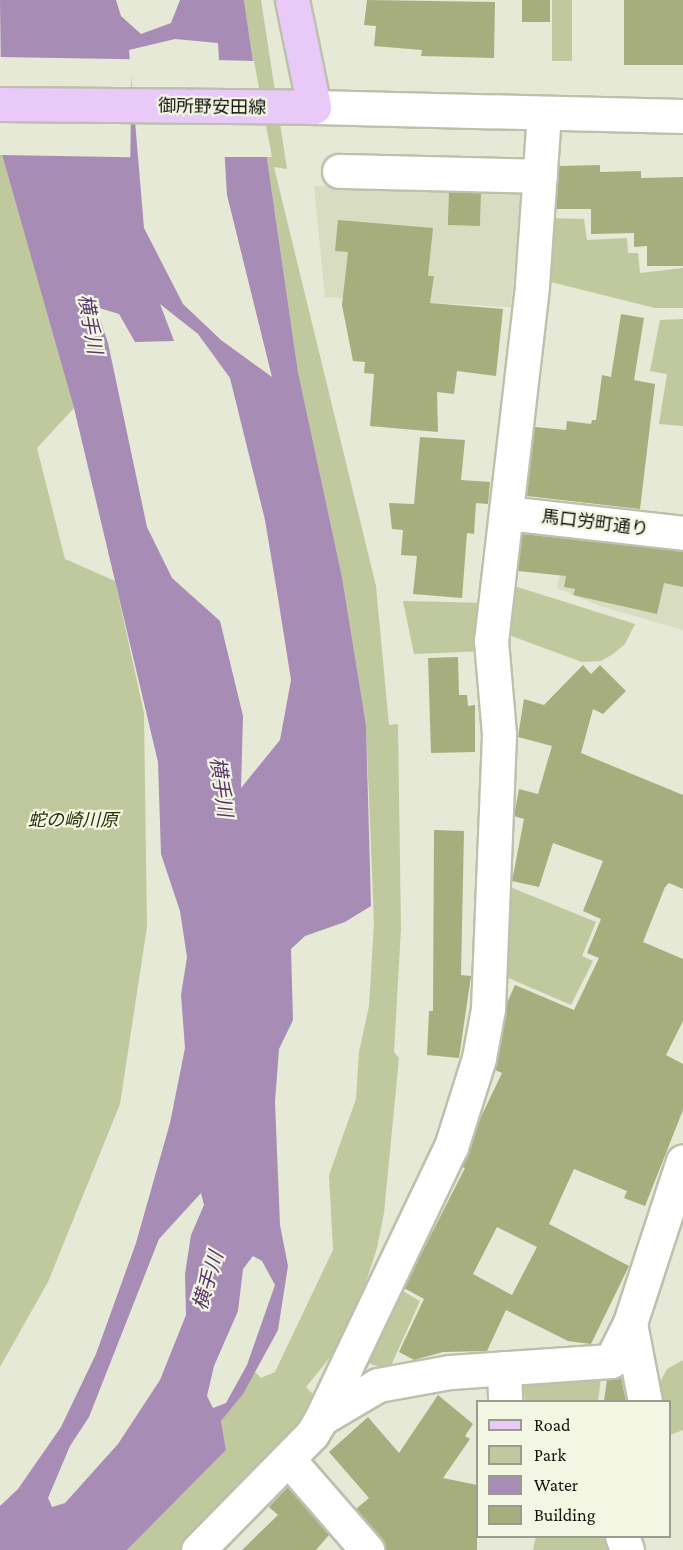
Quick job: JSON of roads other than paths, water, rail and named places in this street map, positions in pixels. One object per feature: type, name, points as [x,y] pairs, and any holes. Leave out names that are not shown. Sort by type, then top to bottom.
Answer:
[{"type":"main road","points":[[292,0],[314,107]]},
{"type":"main road","name":"御所野安田線","points":[[0,104],[314,107]]},
{"type":"street","points":[[314,107],[683,116]]},
{"type":"street","points":[[198,1550],[288,1459],[321,1419],[451,1147],[479,1058],[488,1009],[499,734],[491,641],[540,176],[544,113]]},
{"type":"street","points":[[339,171],[540,176]]},
{"type":"street","name":"馬口労町通り","points":[[506,513],[683,533]]},
{"type":"street","points":[[321,1419],[378,1385],[450,1372],[611,1361],[630,1323],[683,1161]]},
{"type":"street","points":[[630,1323],[645,1400]]},
{"type":"street","points":[[504,1368],[504,1400]]},
{"type":"street","points":[[288,1459],[367,1550]]},
{"type":"water","name":"横手川","points":[[0,0],[116,0],[121,16],[141,34],[171,23],[180,0],[244,0],[298,372],[342,577],[366,725],[371,906],[345,922],[305,936],[291,949],[293,1020],[279,1049],[275,1102],[280,1225],[288,1266],[278,1330],[243,1394],[221,1421],[226,1450],[127,1550],[0,1550],[0,1506],[18,1489],[61,1427],[96,1354],[136,1243],[170,1123],[185,1048],[181,995],[187,957],[180,911],[161,854],[158,762],[74,408],[2,154]],"holes":[[[175,39],[218,43],[227,195],[272,377],[221,340],[183,304],[144,228],[129,50]],[[160,304],[198,334],[230,378],[265,520],[291,680],[280,740],[241,788],[243,716],[220,621],[172,578],[147,527],[108,343],[96,307],[119,314],[135,342],[174,341]],[[201,1193],[204,1205],[191,1235],[185,1274],[186,1315],[160,1380],[118,1444],[65,1503],[52,1507],[48,1498],[70,1446],[89,1417],[159,1239]],[[253,1256],[262,1261],[275,1285],[247,1365],[226,1403],[213,1408],[207,1396],[214,1366],[238,1311],[243,1269]]]},
{"type":"park label","name":"蛇の崎川原","points":[[73,820]]}]
